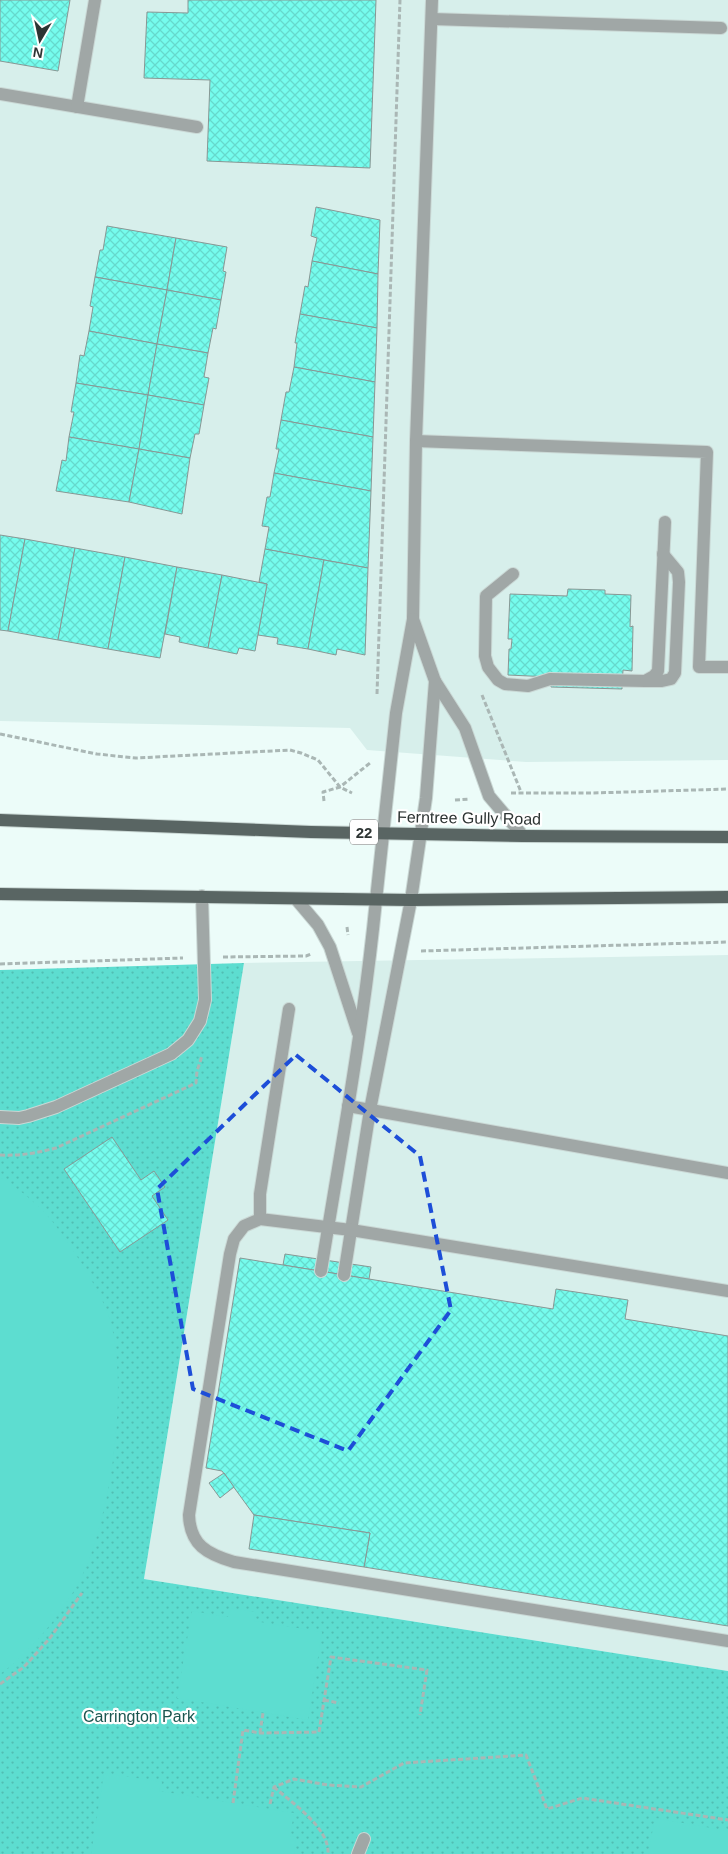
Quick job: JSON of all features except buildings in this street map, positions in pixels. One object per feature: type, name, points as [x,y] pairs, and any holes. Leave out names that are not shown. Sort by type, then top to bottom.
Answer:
[{"type":"main road","name":"Ferntree Gully Road","points":[[0,820],[311,832],[728,837]]},
{"type":"main road","points":[[0,894],[376,900],[728,898]]},
{"type":"street","points":[[76,107],[95,0]]},
{"type":"street","points":[[321,1271],[370,957],[396,713],[413,620],[416,441],[432,0]]},
{"type":"street","points":[[432,19],[721,28]]},
{"type":"street","points":[[0,94],[197,127]]},
{"type":"street","points":[[416,441],[707,452],[699,666],[728,667]]},
{"type":"street","points":[[646,681],[658,671],[664,522]]},
{"type":"street","points":[[513,574],[486,596],[485,656],[488,667],[498,680],[505,684],[528,686],[550,679],[662,681],[671,679],[675,673],[678,572],[663,554]]},
{"type":"street","points":[[413,620],[435,681],[465,728],[489,796],[523,836]]},
{"type":"street","points":[[344,1275],[370,1110],[411,900],[426,798],[435,681]]},
{"type":"street","points":[[0,1117],[19,1118],[38,1114],[56,1107],[171,1054],[188,1040],[200,1020],[205,1000],[202,896]]},
{"type":"street","points":[[296,899],[318,925],[330,948],[358,1036]]},
{"type":"street","points":[[260,1219],[260,1194],[289,1009]]},
{"type":"street","points":[[348,1106],[728,1173]]},
{"type":"street","points":[[728,1291],[351,1230],[260,1219],[244,1226],[234,1239],[230,1254],[189,1515],[193,1536],[201,1546],[211,1554],[234,1562],[728,1641]]},
{"type":"street","points":[[358,1854],[364,1839]]},
{"type":"path","points":[[377,699],[400,0]]},
{"type":"path","points":[[479,686],[521,792]]},
{"type":"path","points":[[0,734],[97,754],[136,758],[290,750],[302,752],[318,760],[340,786],[352,792]]},
{"type":"path","points":[[324,801],[324,792],[340,786],[375,759]]},
{"type":"path","points":[[507,793],[593,793],[728,789]]},
{"type":"path","points":[[417,951],[728,942]]},
{"type":"path","points":[[215,958],[306,956],[314,952]]},
{"type":"path","points":[[0,964],[189,958]]},
{"type":"path","points":[[0,1684],[24,1667],[50,1638],[82,1593]]},
{"type":"path","points":[[232,1803],[242,1730],[260,1733],[319,1732],[331,1657],[427,1670],[420,1715]]},
{"type":"path","points":[[324,1700],[340,1703]]},
{"type":"path","points":[[260,1733],[263,1713]]},
{"type":"path","points":[[274,1787],[294,1779],[328,1785],[361,1787],[404,1763],[526,1755],[547,1809],[582,1798],[728,1820]]},
{"type":"path","points":[[270,1804],[274,1787]]},
{"type":"path","points":[[274,1787],[313,1822],[324,1836],[328,1854]]},
{"type":"highlighted area","points":[[296,1055],[420,1156],[451,1310],[348,1451],[193,1389],[157,1189]]},
{"type":"shaded area","points":[[0,0],[728,0],[728,760],[526,762],[367,750],[350,728],[0,721]]},
{"type":"shaded area","points":[[728,955],[728,1671],[144,1579],[244,963]]},
{"type":"green space","name":"Carrington Park","points":[[244,963],[144,1579],[728,1671],[728,1854],[0,1854],[0,970]]},
{"type":"green space","points":[[0,1177],[25,1194],[47,1215],[74,1251],[93,1282],[111,1323],[116,1351],[118,1382],[114,1451],[109,1486],[93,1549],[82,1576],[57,1616],[35,1643],[0,1674]]},
{"type":"green space","points":[[230,1608],[256,1612],[254,1621],[322,1632],[308,1720],[177,1698],[192,1611],[228,1617]]},
{"type":"green space","points":[[104,1773],[162,1782],[159,1791],[294,1813],[290,1836],[296,1837],[294,1854],[91,1854]]},
{"type":"green space","points":[[655,1818],[728,1831],[728,1854],[648,1854]]}]
